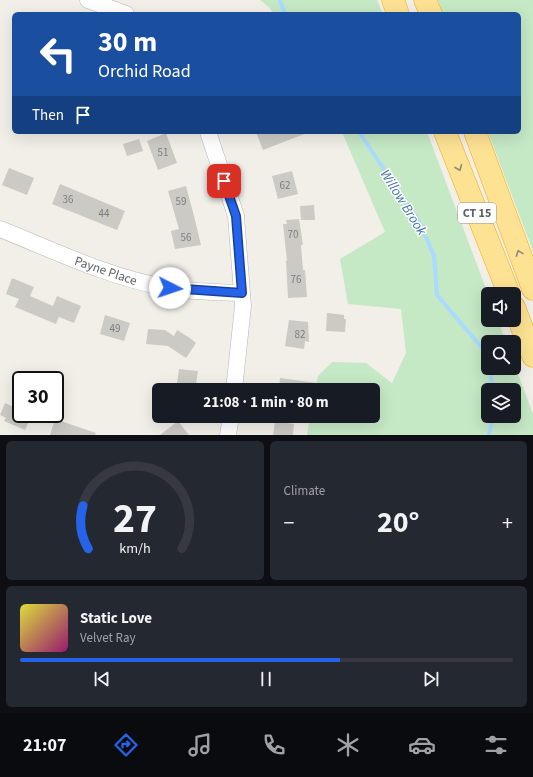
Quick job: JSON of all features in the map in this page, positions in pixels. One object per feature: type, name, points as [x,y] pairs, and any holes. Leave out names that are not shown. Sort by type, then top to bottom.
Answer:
[{"type":"highway","points":[[393,0],[397,12]]},
{"type":"highway","points":[[425,0],[430,12]]},
{"type":"highway","name":"CT 15","points":[[446,134],[506,287]]},
{"type":"highway","name":"CT 15","points":[[476,134],[533,289]]},
{"type":"highway","points":[[521,325],[533,356]]},
{"type":"street","points":[[88,0],[121,12]]},
{"type":"street","points":[[209,134],[236,216],[243,306],[235,383]]},
{"type":"street","name":"Payne Place","points":[[0,229],[79,261],[134,280],[170,288],[242,293]]},
{"type":"street","points":[[228,435],[230,423]]},
{"type":"green space","points":[[260,0],[377,0],[382,12],[272,12],[270,8]]},
{"type":"green space","points":[[438,0],[533,0],[533,251],[489,134],[521,134],[521,12],[442,12]]},
{"type":"green space","points":[[343,134],[428,134],[485,287],[481,287],[481,327],[501,327],[503,335],[481,335],[481,375],[518,375],[533,414],[533,435],[307,435],[309,423],[380,423],[380,383],[316,383],[318,376],[332,362],[366,363],[392,383],[406,353],[401,309],[348,304],[340,259],[385,232]]},
{"type":"building","points":[[166,134],[177,163],[158,170],[147,141]]},
{"type":"building","points":[[257,134],[304,134],[263,150]]},
{"type":"building","points":[[139,139],[143,151],[127,156],[123,144]]},
{"type":"building","points":[[9,168],[34,178],[27,195],[2,185]]},
{"type":"building","points":[[292,171],[298,194],[278,199],[272,176]]},
{"type":"building","points":[[60,184],[125,211],[117,230],[52,204]]},
{"type":"building","points":[[186,186],[201,245],[175,249],[171,231],[179,229],[168,191]]},
{"type":"building","points":[[314,205],[315,220],[301,220],[300,206]]},
{"type":"building","points":[[299,219],[303,245],[301,245],[307,297],[288,298],[287,261],[283,224],[287,224],[286,220]]},
{"type":"building","points":[[12,278],[34,287],[30,296],[53,306],[57,296],[81,306],[74,323],[59,317],[56,324],[15,307],[19,299],[6,294]]},
{"type":"building","points":[[327,313],[344,315],[344,319],[346,319],[345,332],[326,331]]},
{"type":"building","points":[[105,315],[130,323],[124,341],[100,334]]},
{"type":"building","points":[[289,320],[308,322],[309,342],[305,341],[304,349],[285,346]]},
{"type":"building","points":[[148,329],[165,330],[174,336],[177,330],[196,343],[186,358],[168,346],[146,344]]},
{"type":"building","points":[[179,369],[198,371],[196,383],[177,383]]},
{"type":"building","points":[[280,378],[317,383],[280,383]]},
{"type":"building","points":[[5,403],[12,406],[12,423],[28,423],[25,430],[4,421],[6,418],[0,415]]},
{"type":"building","points":[[64,422],[96,433],[95,435],[50,435],[54,423]]},
{"type":"building","points":[[175,423],[180,423],[189,435],[160,435]]},
{"type":"building","points":[[275,423],[294,424],[293,435],[273,435]]},
{"type":"waterway","name":"Willow Brook","points":[[280,0],[284,12]]},
{"type":"waterway","name":"Willow Brook","points":[[360,134],[420,223],[434,256],[437,295],[481,347]]},
{"type":"waterway","name":"Willow Brook","points":[[491,375],[491,383]]},
{"type":"waterway","name":"Willow Brook","points":[[489,435],[492,423]]},
{"type":"route","points":[[170,288],[242,293],[236,216],[224,181]]}]
